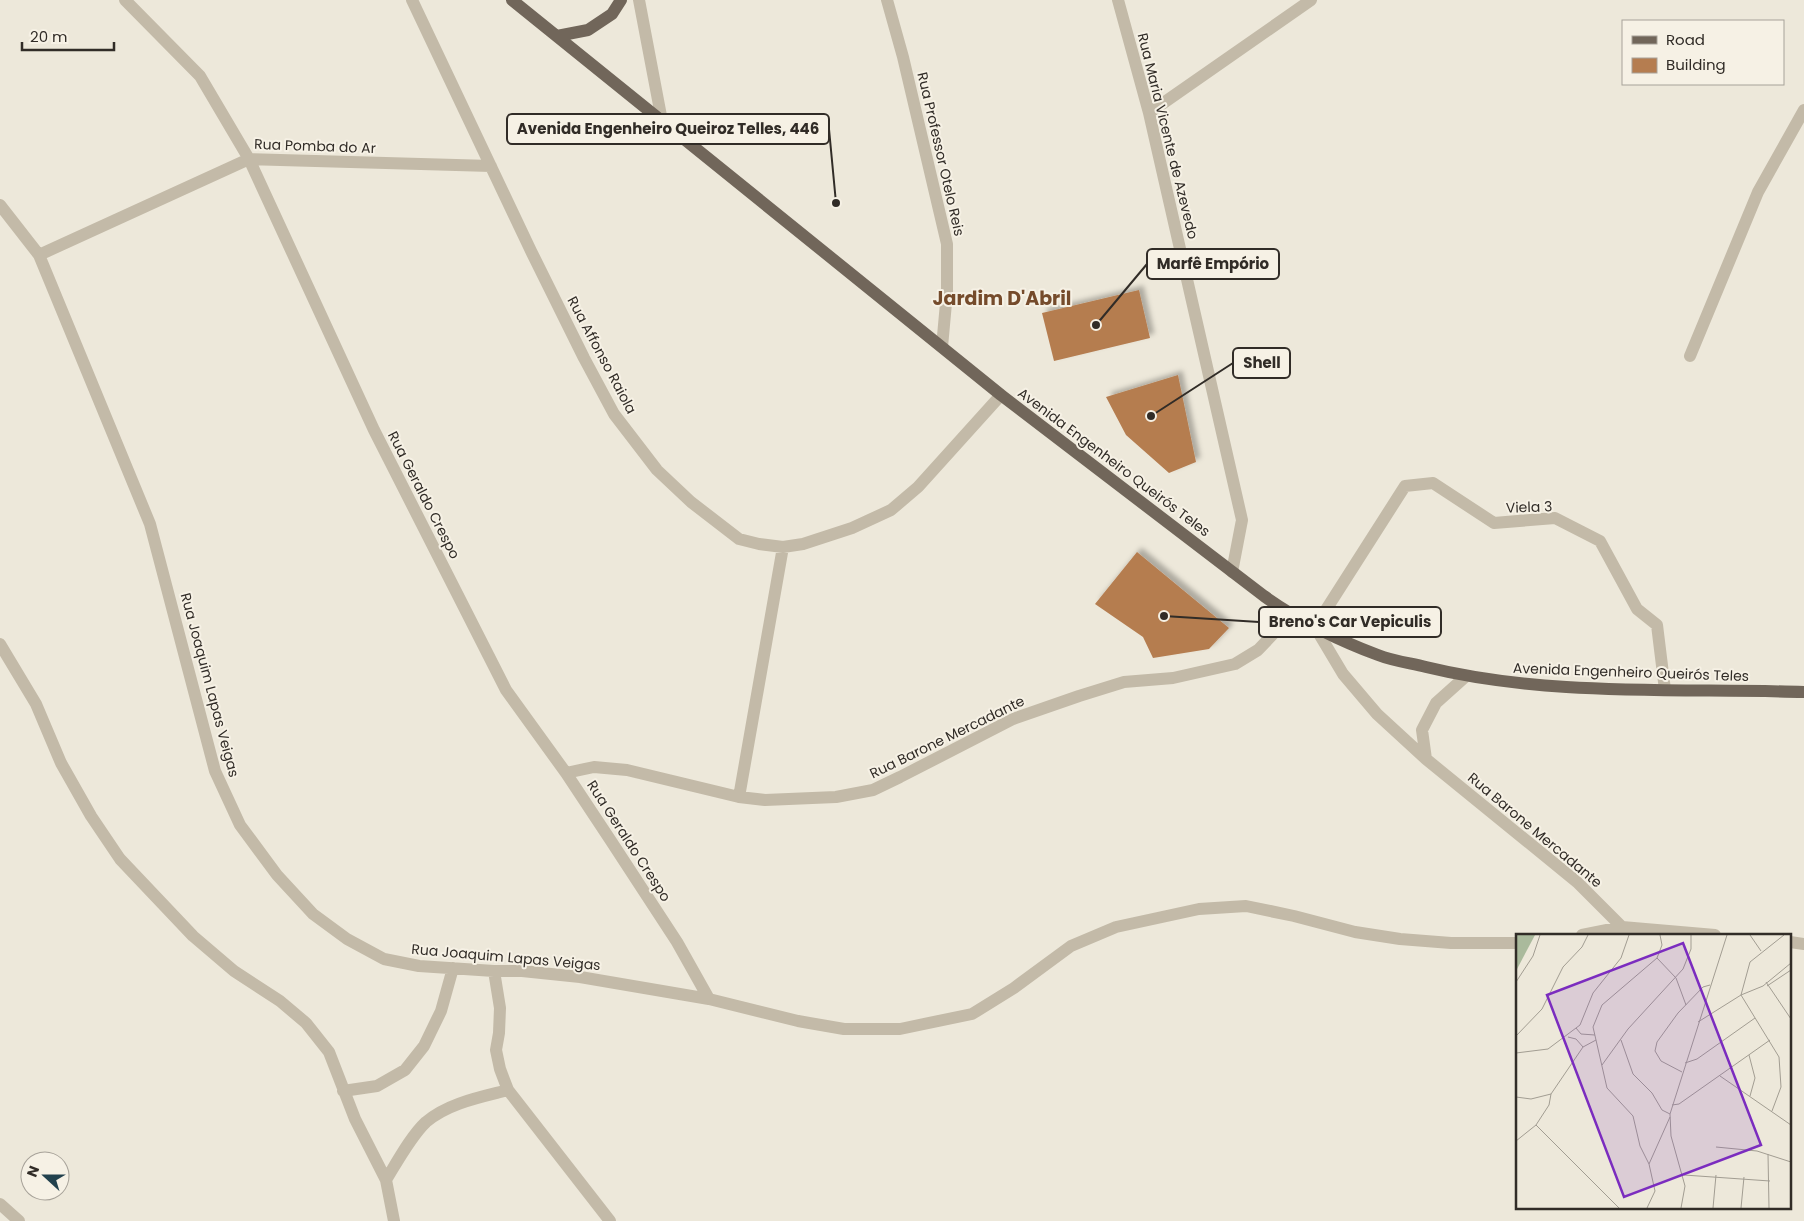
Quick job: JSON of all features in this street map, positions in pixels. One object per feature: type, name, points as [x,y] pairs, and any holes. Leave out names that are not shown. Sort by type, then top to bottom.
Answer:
[{"type":"main road","name":"Avenida Engenheiro Queirós Teles","points":[[512,0],[1001,395],[1291,615],[1379,656],[1465,677],[1508,683],[1615,689],[1804,692]]},
{"type":"main road","points":[[557,36],[588,30],[612,14],[621,0]]},
{"type":"street","name":"Rua Geraldo Crespo","points":[[125,0],[200,76],[249,158],[374,430],[506,690],[566,774],[677,942],[709,999]]},
{"type":"street","name":"Rua Affonso Raiola","points":[[412,0],[579,349],[614,414],[657,470],[691,502],[739,539],[783,547],[803,544],[852,528],[891,510],[918,487],[1001,395]]},
{"type":"street","points":[[638,0],[662,121]]},
{"type":"street","name":"Rua Professor Otelo Reis","points":[[887,0],[903,57],[947,244],[947,292],[942,347]]},
{"type":"street","name":"Rua Maria Vicente de Azevedo","points":[[1118,0],[1149,113],[1242,520],[1232,572]]},
{"type":"street","points":[[1149,113],[1311,0]]},
{"type":"street","points":[[1690,356],[1758,192],[1804,110]]},
{"type":"street","name":"Rua Pomba do Ar","points":[[39,256],[249,158],[490,166]]},
{"type":"street","name":"Rua Joaquim Lapas Veigas","points":[[0,205],[39,256],[150,524],[215,771],[240,825],[277,875],[313,914],[347,939],[384,959],[419,966],[522,971],[580,977],[709,999],[798,1021],[844,1029],[900,1029],[972,1014],[1014,988],[1071,946],[1116,927],[1199,909],[1246,906],[1355,932],[1400,939],[1451,943],[1516,943]]},
{"type":"street","name":"Viela 3","points":[[1315,627],[1405,486],[1433,483],[1494,524],[1555,518],[1600,541],[1636,609],[1657,625],[1665,690]]},
{"type":"street","points":[[739,797],[783,547]]},
{"type":"street","name":"Rua Barone Mercadante","points":[[566,774],[594,767],[627,770],[739,797],[775,800],[828,798],[873,790],[1013,719],[1079,696],[1124,682],[1173,678],[1235,664],[1258,650],[1291,615]]},
{"type":"street","name":"Rua Barone Mercadante","points":[[1315,627],[1343,674],[1377,714],[1426,759],[1577,882],[1622,927]]},
{"type":"street","points":[[0,644],[36,704],[61,762],[120,860],[193,936],[234,971],[280,1001],[306,1023],[329,1052],[355,1119],[386,1180],[394,1221]]},
{"type":"street","points":[[1426,759],[1422,730],[1436,703],[1465,677]]},
{"type":"street","points":[[1587,934],[1622,927],[1702,934]]},
{"type":"street","points":[[343,1091],[377,1086],[405,1070],[424,1046],[440,1011],[453,968]]},
{"type":"street","points":[[494,971],[500,1008],[496,1050],[500,1069],[508,1090],[610,1221]]},
{"type":"street","points":[[386,1180],[426,1122],[470,1099],[508,1090]]},
{"type":"street","points":[[0,1204],[19,1221]]},
{"type":"building","points":[[1139,290],[1150,338],[1054,361],[1042,313]]},
{"type":"building","points":[[1178,375],[1196,462],[1169,473],[1126,435],[1106,397]]},
{"type":"building","points":[[1137,552],[1229,628],[1209,649],[1153,658],[1143,637],[1095,604]]},
{"type":"place","name":"Avenida Engenheiro Queiroz Telles, 446","points":[[836,203]]},
{"type":"place","name":"Marfê Empório","points":[[1096,325]]},
{"type":"place","name":"Shell","points":[[1151,416]]},
{"type":"place","name":"Breno's Car Vepiculis","points":[[1164,616]]},
{"type":"district","name":"Jardim D'Abril","points":[[1002,298]]}]
